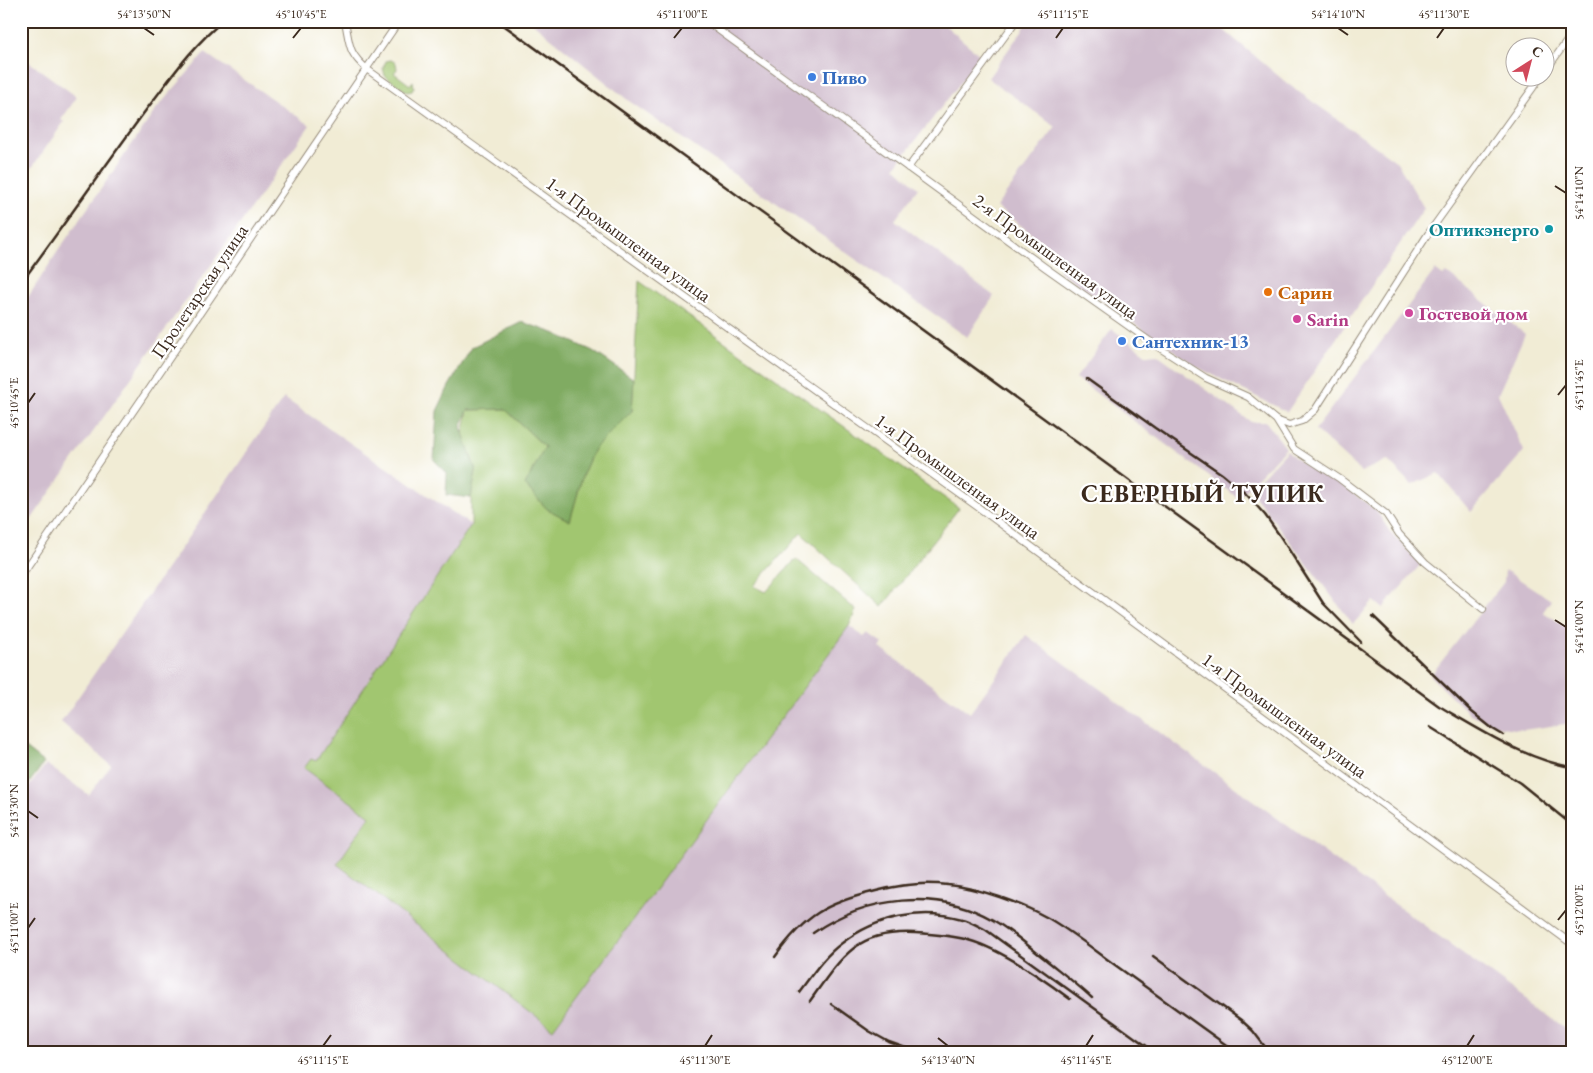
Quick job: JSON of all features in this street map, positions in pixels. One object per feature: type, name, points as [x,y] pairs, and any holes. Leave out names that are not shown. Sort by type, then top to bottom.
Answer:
[{"type":"street","name":"1-я Промышленная улица","points":[[346,21],[352,54],[368,70],[975,505],[1572,944]]},
{"type":"street","name":"Пролетарская улица","points":[[21,576],[400,21]]},
{"type":"street","name":"2-я Промышленная улица","points":[[706,21],[1158,347],[1206,378],[1248,398],[1276,420]]},
{"type":"street","points":[[908,168],[1016,21]]},
{"type":"street","points":[[1556,56],[1572,34]]},
{"type":"street","points":[[1276,420],[1289,425],[1302,421],[1315,410],[1428,234],[1533,88]]},
{"type":"street","points":[[1276,420],[1294,449],[1340,479],[1386,514],[1399,534],[1426,562],[1483,609]]},
{"type":"shaded area","points":[[530,21],[940,21],[981,56],[895,167],[918,188],[895,220],[994,296],[967,337],[629,101]]},
{"type":"shaded area","points":[[1029,21],[1213,21],[1288,84],[1397,162],[1424,208],[1287,412],[1197,367],[1059,271],[1060,255],[996,207],[1056,127],[988,78]]},
{"type":"shaded area","points":[[205,53],[310,125],[21,534],[21,308],[157,108]]},
{"type":"shaded area","points":[[21,56],[77,97],[61,120],[64,122],[21,183]]},
{"type":"shaded area","points":[[1435,270],[1443,276],[1447,273],[1525,334],[1498,394],[1524,451],[1471,512],[1438,473],[1412,485],[1387,460],[1361,472],[1315,430]]},
{"type":"shaded area","points":[[1112,329],[1147,355],[1157,354],[1251,422],[1266,422],[1286,448],[1238,498],[1076,378]]},
{"type":"shaded area","points":[[284,398],[471,525],[316,761],[304,768],[370,816],[553,1029],[849,626],[864,637],[868,633],[882,643],[880,648],[970,713],[1026,635],[1572,1033],[1572,1052],[21,1052],[21,797],[46,764],[89,795],[111,765],[61,722]]},
{"type":"shaded area","points":[[1287,450],[1296,459],[1327,479],[1332,478],[1376,510],[1390,532],[1421,564],[1383,608],[1374,601],[1353,624],[1250,490]]},
{"type":"shaded area","points":[[1505,570],[1551,600],[1543,612],[1572,630],[1572,723],[1523,730],[1501,727],[1470,714],[1430,676],[1504,582]]},
{"type":"green space","points":[[391,60],[396,63],[397,69],[394,73],[410,85],[413,81],[414,87],[412,91],[407,92],[385,76],[383,68],[386,61]]},
{"type":"green space","points":[[639,281],[959,508],[882,607],[801,533],[754,586],[766,592],[796,559],[856,610],[849,626],[553,1029],[337,864],[370,816],[304,768],[311,759],[316,761],[471,525],[471,498],[476,471],[463,434],[468,410],[505,409],[545,447],[570,521],[583,474],[594,449],[632,411]]},
{"type":"green space","points":[[522,322],[554,333],[593,351],[634,379],[632,411],[594,449],[583,474],[570,521],[547,509],[525,485],[545,447],[505,409],[468,410],[461,427],[476,471],[471,498],[446,495],[447,473],[434,460],[437,411],[472,347]]},
{"type":"green space","points":[[21,745],[44,763],[21,794]]},
{"type":"railway","points":[[21,283],[130,131],[173,75],[201,41],[223,21]]},
{"type":"railway","points":[[498,21],[1439,706],[1521,751],[1555,764],[1572,767]]},
{"type":"railway","points":[[1087,379],[1222,474],[1246,494],[1265,515],[1280,536],[1323,603],[1361,642]]},
{"type":"railway","points":[[1373,616],[1472,712],[1503,735]]},
{"type":"railway","points":[[1430,727],[1520,783],[1572,825]]},
{"type":"railway","points":[[775,957],[796,931],[807,921],[843,900],[876,891],[921,884],[939,884],[973,889],[1025,907],[1048,918],[1236,1052]]},
{"type":"railway","points":[[813,933],[855,911],[878,904],[926,900],[949,903],[972,910],[1000,924],[1092,998]]},
{"type":"railway","points":[[799,992],[830,954],[855,934],[884,921],[899,917],[915,914],[946,916],[965,920],[986,930],[1155,1052]]},
{"type":"railway","points":[[810,1001],[836,966],[861,943],[876,937],[907,933],[949,936],[981,944],[1021,965],[1070,999]]},
{"type":"railway","points":[[1153,956],[1241,1020],[1253,1031],[1269,1052]]},
{"type":"railway","points":[[831,1004],[869,1031],[889,1042],[917,1052]]},
{"type":"place","name":"Пиво","points":[[812,77]]},
{"type":"place","name":"Оптикэнерго","points":[[1549,229]]},
{"type":"place","name":"Сарин","points":[[1268,292]]},
{"type":"place","name":"Гостевой дом","points":[[1409,313]]},
{"type":"place","name":"Sarin","points":[[1297,319]]},
{"type":"place","name":"Сантехник-13","points":[[1122,341]]},
{"type":"district","name":"СЕВЕРНЫЙ ТУПИК","points":[[1203,494]]}]
